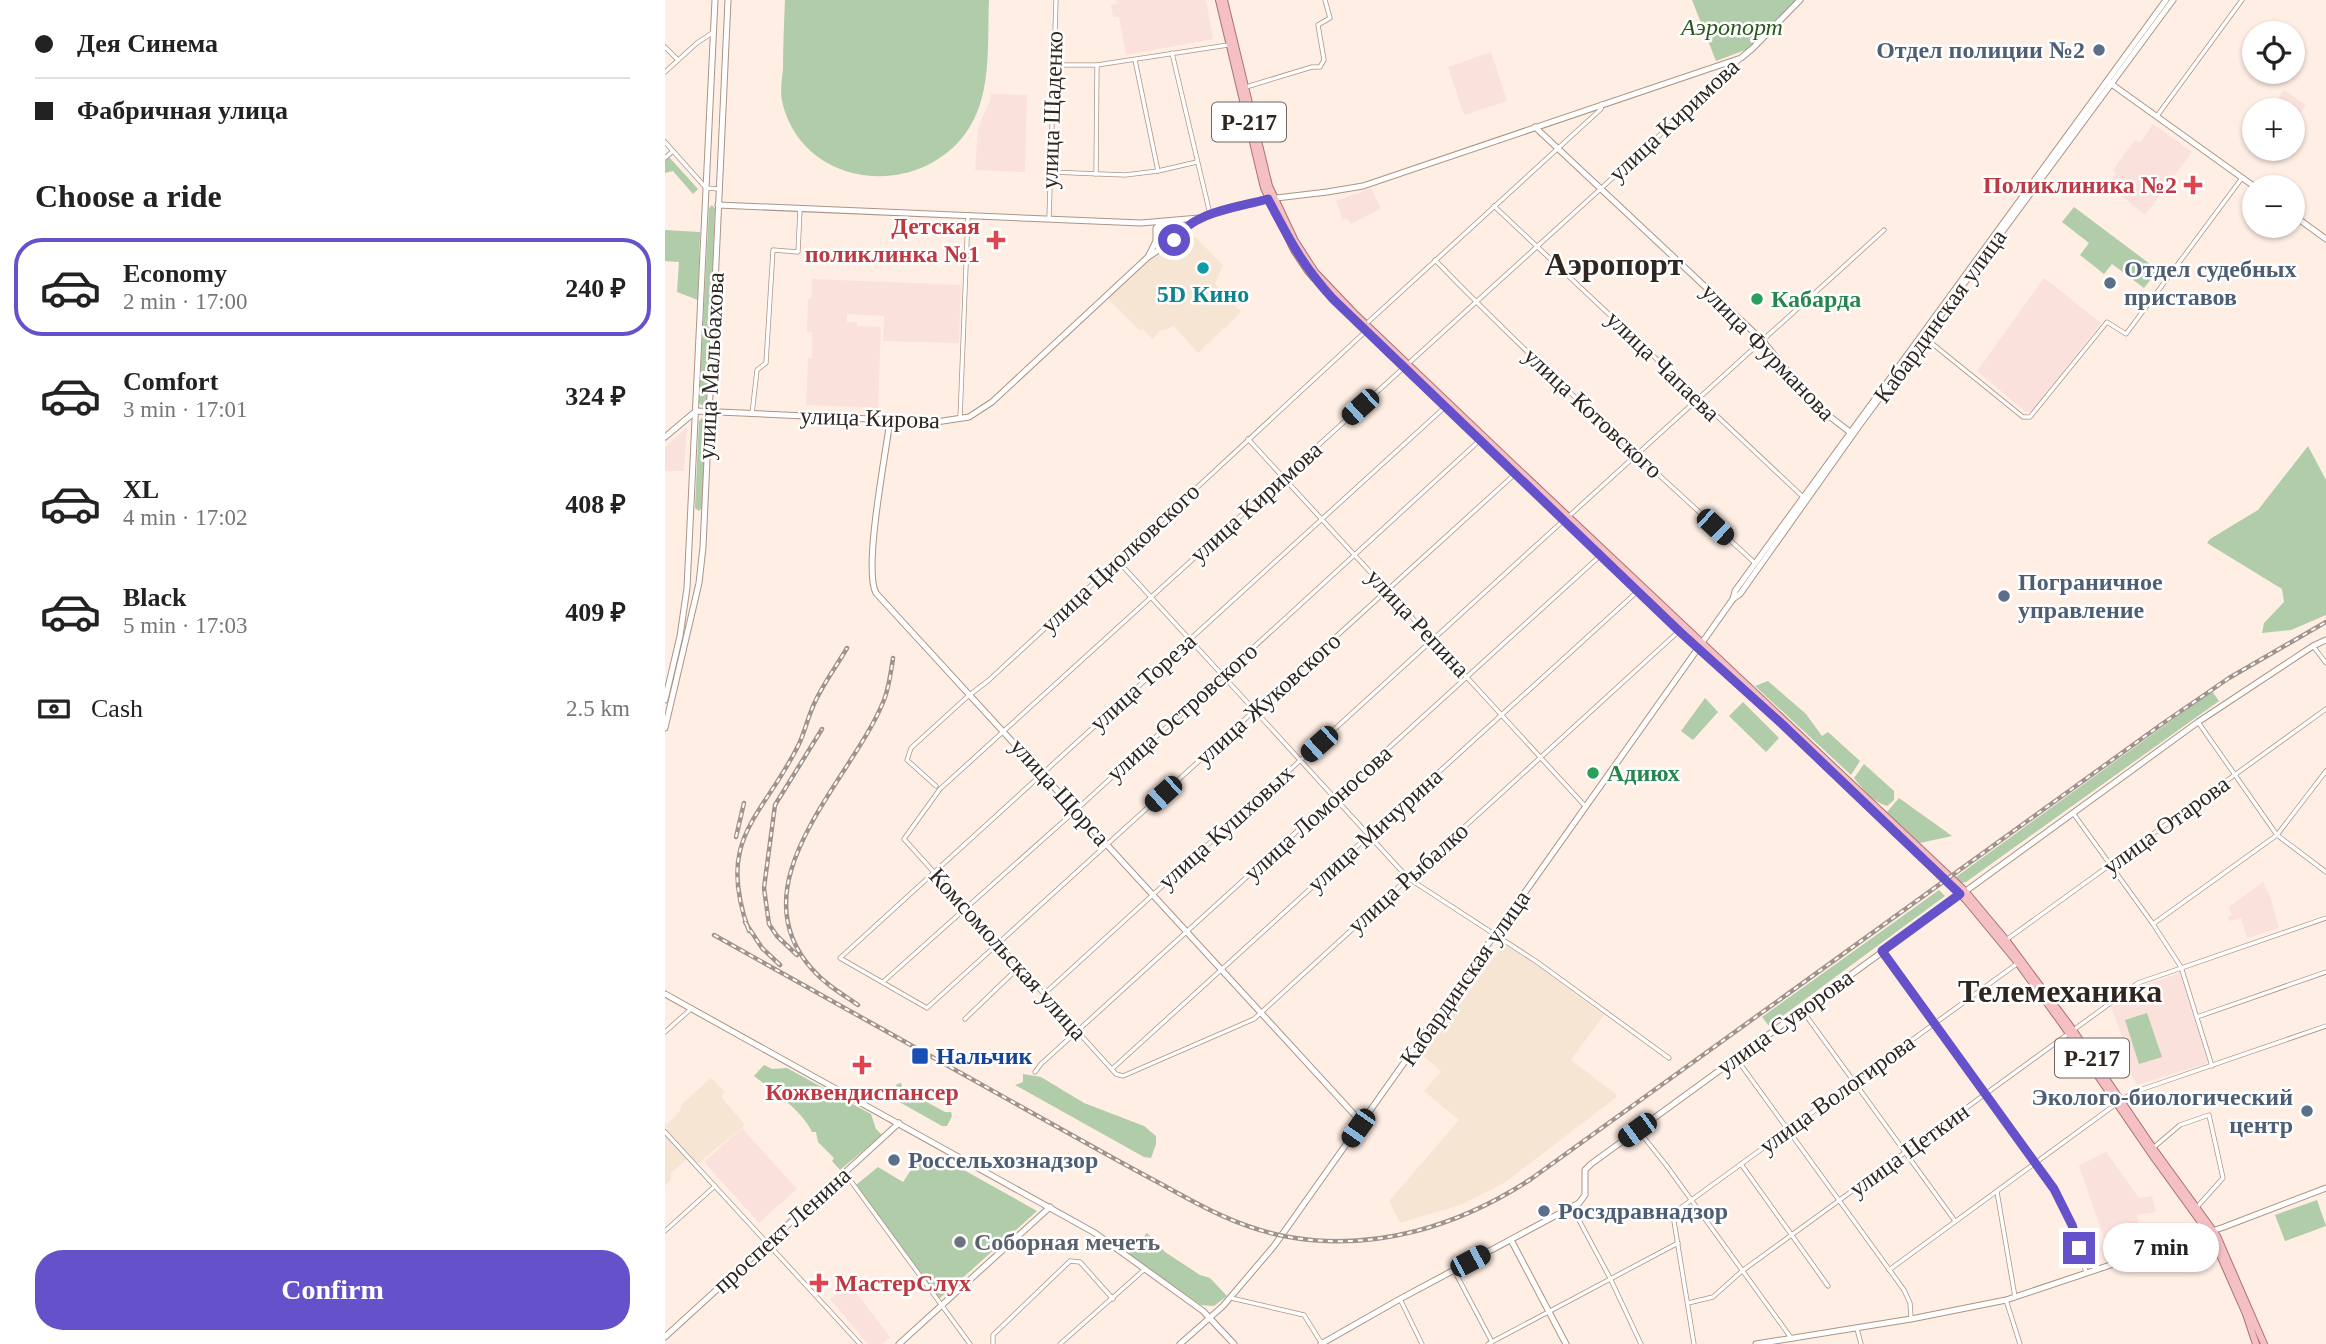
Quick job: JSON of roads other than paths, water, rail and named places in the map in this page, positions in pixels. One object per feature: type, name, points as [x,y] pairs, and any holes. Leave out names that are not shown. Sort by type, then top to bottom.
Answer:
[{"type":"main road","name":"улица Мальбахова","points":[[665,728],[699,583],[703,543],[728,0]]},
{"type":"main road","name":"Р-217","points":[[1222,0],[1230,45],[1271,198],[1294,250],[1308,271],[1333,299],[1962,893],[2006,940],[2224,1250],[2264,1344]]},
{"type":"main road","name":"Р-217","points":[[1222,0],[1246,87],[1271,198],[1306,260],[1366,328]]},
{"type":"main road","name":"улица Киримова","points":[[1741,58],[1800,0]]},
{"type":"main road","name":"Кабардинская улица","points":[[2110,83],[2166,0]]},
{"type":"main road","name":"Кабардинская улица","points":[[1180,1344],[1231,1298],[1274,1246],[1586,807],[1802,496],[2173,0]]},
{"type":"main road","name":"улица Мальбахова","points":[[665,700],[685,612],[714,32],[713,1]]},
{"type":"main road","points":[[1141,223],[1161,241],[1169,242],[1186,225],[1210,214],[1271,198],[1363,186],[1741,58]]},
{"type":"main road","points":[[2110,83],[2242,178]]},
{"type":"main road","name":"улица Фурманова","points":[[1535,127],[1762,340],[1815,405],[1851,433]]},
{"type":"main road","points":[[706,188],[712,201],[718,205],[1141,223],[1199,218]]},
{"type":"main road","points":[[706,204],[712,201]]},
{"type":"main road","points":[[1148,257],[1157,225],[1167,221]]},
{"type":"main road","points":[[1167,221],[1177,228],[1177,236]]},
{"type":"main road","points":[[2305,224],[2326,239]]},
{"type":"main road","name":"улица Кирова","points":[[696,411],[936,422],[960,419],[992,402],[1148,257],[1169,242]]},
{"type":"main road","name":"Р-217","points":[[1406,366],[1515,474],[1566,518],[1679,631],[1700,645]]},
{"type":"main road","points":[[665,437],[696,411]]},
{"type":"main road","name":"улица Щорса","points":[[890,420],[872,554],[873,587],[881,600],[1362,1123]]},
{"type":"main road","name":"Кабардинская улица","points":[[1733,598],[1740,594],[1851,433]]},
{"type":"main road","name":"улица Суворова","points":[[1572,1208],[1585,1195],[1586,1168],[2199,722],[2326,640]]},
{"type":"main road","name":"Р-217","points":[[1962,893],[2071,1031]]},
{"type":"main road","points":[[665,994],[1095,1233],[1210,1317],[1234,1344]]},
{"type":"main road","name":"Р-217","points":[[2119,1102],[2210,1231],[2256,1344]]},
{"type":"main road","name":"проспект Ленина","points":[[665,1337],[899,1123]]},
{"type":"main road","points":[[1756,1344],[1857,1329],[2005,1300],[2210,1231],[2326,1188]]},
{"type":"main road","points":[[899,1344],[1050,1207]]},
{"type":"main road","points":[[1325,1343],[1400,1299],[1572,1208]]},
{"type":"main road","points":[[1511,1240],[1566,1344]]},
{"type":"street","name":"улица Щаденко","points":[[1048,219],[1056,0]]},
{"type":"street","points":[[1246,87],[1320,67],[1324,60],[1318,25],[1330,18],[1325,0]]},
{"type":"street","points":[[2157,116],[2242,0]]},
{"type":"street","points":[[665,72],[697,43],[714,32]]},
{"type":"street","points":[[1053,65],[1097,65],[1230,45]]},
{"type":"street","points":[[665,47],[678,60]]},
{"type":"street","points":[[1172,53],[1210,214]]},
{"type":"street","name":"улица Киримова","points":[[904,839],[940,789],[1727,74],[1741,58]]},
{"type":"street","points":[[1135,59],[1158,171]]},
{"type":"street","points":[[1096,174],[1097,65]]},
{"type":"street","name":"улица Циолковского","points":[[936,786],[907,760],[907,754],[1248,439],[1603,104]]},
{"type":"street","points":[[665,142],[706,188],[719,188]]},
{"type":"street","points":[[665,158],[673,151]]},
{"type":"street","points":[[1050,172],[1125,175],[1197,162]]},
{"type":"street","points":[[1923,336],[2021,415],[2030,417],[2107,322],[2126,334],[2242,178]]},
{"type":"street","name":"улица Чапаева","points":[[1494,206],[1802,496]]},
{"type":"street","points":[[752,414],[757,370],[766,363],[773,250],[798,252],[800,209]]},
{"type":"street","points":[[960,419],[968,215]]},
{"type":"street","name":"улица Кушховых","points":[[1044,994],[1884,230]]},
{"type":"street","name":"улица Котовского","points":[[1435,260],[1636,454],[1755,563]]},
{"type":"street","name":"улица Тореза","points":[[883,983],[840,958],[1445,407]]},
{"type":"street","name":"улица Репина","points":[[1248,439],[1586,807]]},
{"type":"street","name":"улица Островского","points":[[883,983],[1480,440]]},
{"type":"street","name":"улица Жуковского","points":[[883,983],[927,1008],[1515,474]]},
{"type":"street","name":"улица Ломоносова","points":[[1035,1072],[1041,1063],[1601,555]]},
{"type":"street","points":[[1117,560],[1408,878],[1496,934],[1669,1058]]},
{"type":"street","name":"улица Мичурина","points":[[1112,1069],[1639,590]]},
{"type":"street","name":"улица Рыбалко","points":[[1112,1069],[1119,1076],[1132,1073],[1251,1021],[1679,631]]},
{"type":"street","points":[[2313,646],[2326,663]]},
{"type":"street","name":"улица Отарова","points":[[2006,940],[2326,709]]},
{"type":"street","points":[[2199,722],[2277,835],[2325,870]]},
{"type":"street","points":[[2153,924],[2277,835],[2326,771]]},
{"type":"street","points":[[2073,813],[2181,967],[2212,1066]]},
{"type":"street","name":"Комсомольская улица","points":[[904,839],[1112,1069]]},
{"type":"street","name":"улица Цеткин","points":[[1688,1303],[1713,1297],[1742,1271],[2143,980],[2326,918]]},
{"type":"street","points":[[1882,951],[2054,1189],[2072,1225],[2086,1272]]},
{"type":"street","name":"улица Вологирова","points":[[1691,1201],[2018,963]]},
{"type":"street","points":[[965,1019],[1019,967]]},
{"type":"street","points":[[2197,1017],[2326,972]]},
{"type":"street","points":[[665,1032],[692,1008]]},
{"type":"street","points":[[1801,1009],[1955,1221]]},
{"type":"street","points":[[1889,1270],[2137,1091],[2326,1026]]},
{"type":"street","points":[[1735,1058],[1908,1296],[1911,1319]]},
{"type":"street","points":[[2153,1148],[2180,1125],[2207,1115],[2210,1117],[2223,1178],[2196,1208]]},
{"type":"street","points":[[1637,1130],[1666,1164],[1792,1339]]},
{"type":"street","points":[[665,1132],[860,1344]]},
{"type":"street","points":[[1741,1164],[1828,1286]]},
{"type":"street","points":[[845,1173],[970,1344]]},
{"type":"street","points":[[665,1231],[715,1186]]},
{"type":"street","points":[[1997,1192],[2015,1297]]},
{"type":"street","points":[[1691,1201],[1674,1213],[1694,1344]]},
{"type":"street","points":[[1572,1208],[1610,1278],[1641,1344]]},
{"type":"street","points":[[1454,1270],[1491,1343],[1678,1243]]},
{"type":"street","points":[[993,1344],[992,1335],[1070,1261],[1080,1262],[1113,1299]]},
{"type":"street","points":[[1060,1344],[1145,1269]]},
{"type":"street","points":[[1231,1298],[1304,1315],[1325,1343]]},
{"type":"street","points":[[1400,1299],[1422,1344]]},
{"type":"street","points":[[2005,1300],[2020,1344]]},
{"type":"street","points":[[1857,1329],[1860,1344]]},
{"type":"railway","points":[[714,935],[1224,1217],[1289,1237],[1321,1241],[1384,1238],[1445,1222],[1475,1210],[1531,1179],[2162,724],[2229,678],[2326,622]]},
{"type":"railway","points":[[749,931],[740,899],[737,873],[740,850],[747,830],[785,770],[818,697],[847,648]]},
{"type":"railway","points":[[858,1005],[812,969],[791,936],[786,901],[792,866],[807,832],[869,731],[884,700],[893,658]]},
{"type":"railway","points":[[797,955],[777,936],[769,924],[764,888],[775,805],[822,729]]},
{"type":"railway","points":[[736,837],[744,803]]},
{"type":"railway","points":[[745,922],[762,948],[780,965]]},
{"type":"place","name":"Отдел полиции №2","points":[[2099,50]]},
{"type":"place","name":"Поликлиника №2","points":[[2193,185]]},
{"type":"place","name":"Детская поликлинка №1","points":[[996,240]]},
{"type":"place","name":"5D Кино","points":[[1203,268]]},
{"type":"place","name":"Отдел судебных приставов","points":[[2110,283]]},
{"type":"place","name":"Кабарда","points":[[1757,299]]},
{"type":"place","name":"Пограничное управление","points":[[2004,596]]},
{"type":"place","name":"Адиюх","points":[[1593,773]]},
{"type":"place","name":"Нальчик","points":[[920,1056]]},
{"type":"place","name":"Кожвендиспансер","points":[[862,1065]]},
{"type":"place","name":"Эколого-биологический центр","points":[[2307,1111]]},
{"type":"place","name":"Россельхознадзор","points":[[894,1160]]},
{"type":"place","name":"Росздравнадзор","points":[[1544,1211]]},
{"type":"place","name":"Соборная мечеть","points":[[960,1242]]},
{"type":"place","name":"МастерСлух","points":[[819,1283]]},
{"type":"district","name":"Аэропорт","points":[[1614,264]]},
{"type":"district","name":"Телемеханика","points":[[2060,991]]}]
